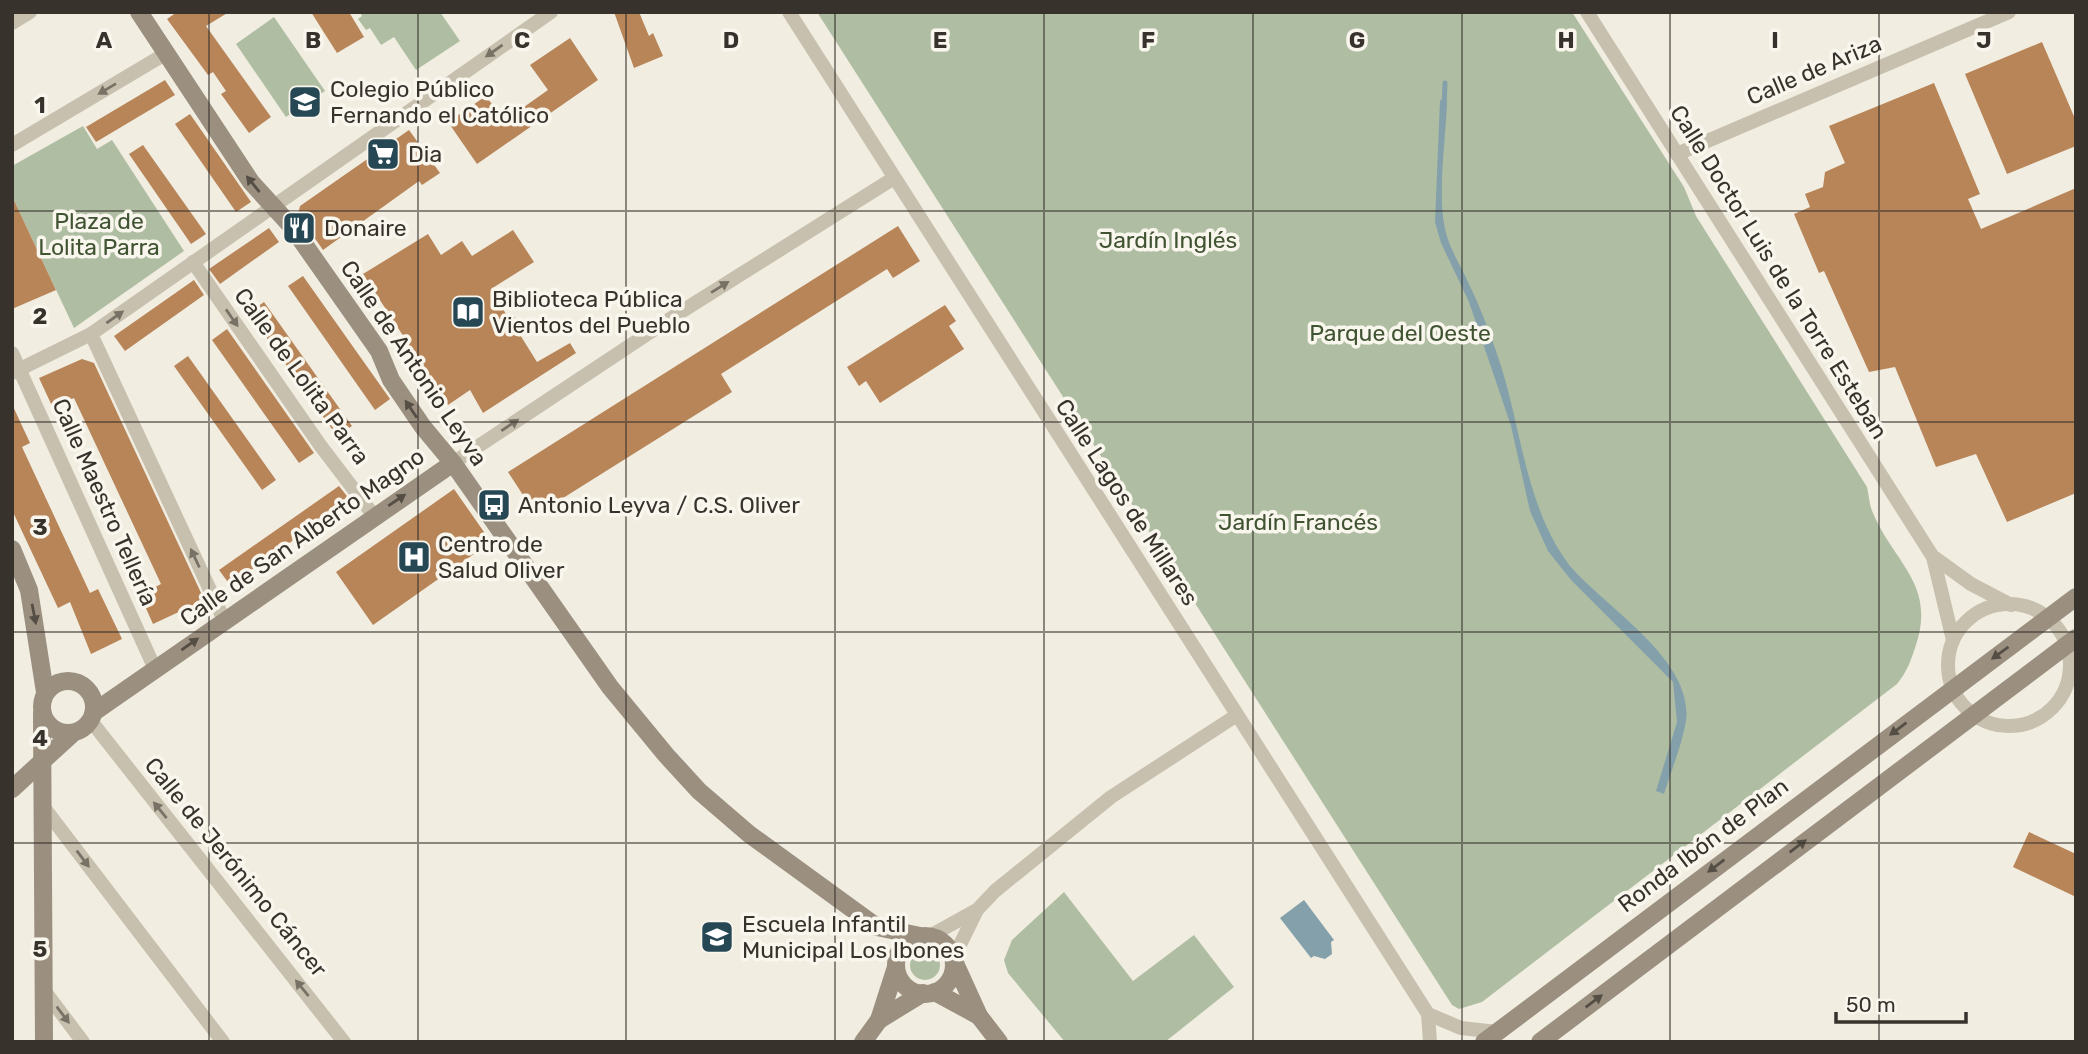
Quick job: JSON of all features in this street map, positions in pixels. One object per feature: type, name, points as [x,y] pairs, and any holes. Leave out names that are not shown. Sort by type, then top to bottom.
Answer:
[{"type":"street","points":[[12,23],[30,12]]},
{"type":"street","name":"Calle de Antonio Leyva","points":[[139,12],[251,182],[292,227],[379,351],[391,380],[423,427],[453,463],[610,687],[666,755],[699,791],[749,834],[877,927],[925,936]]},
{"type":"street","points":[[16,371],[91,334],[551,12]]},
{"type":"street","name":"Calle Lagos de Millares","points":[[789,12],[1428,1014],[1430,1042]]},
{"type":"street","name":"Calle Doctor Luis de la Torre Esteban","points":[[1587,12],[1933,557]]},
{"type":"street","name":"Calle de Ariza","points":[[1677,154],[2009,12]]},
{"type":"street","points":[[12,145],[165,54]]},
{"type":"street","name":"Calle de San Alberto Magno","points":[[92,716],[224,620],[453,463],[676,315],[894,178]]},
{"type":"street","name":"Calle de Lolita Parra","points":[[193,262],[320,445],[374,516]]},
{"type":"street","points":[[91,334],[224,620]]},
{"type":"street","name":"Calle Maestro Tellería","points":[[12,353],[16,371],[155,669]]},
{"type":"street","points":[[12,549],[33,610],[46,692],[42,714],[41,765],[44,1042]]},
{"type":"street","points":[[1933,557],[1971,584],[2011,605]]},
{"type":"street","points":[[1933,557],[1953,640]]},
{"type":"street","name":"Ronda Ibón de Plan","points":[[1491,1037],[2076,597]]},
{"type":"street","points":[[2011,605],[2025,606],[2048,618],[2071,642],[2069,676],[2065,691],[2053,708],[2036,720],[2017,726],[1994,724],[1973,715],[1961,703],[1952,688],[1948,665],[1953,640],[1965,623],[1982,610],[2011,605]]},
{"type":"street","points":[[1540,1042],[2071,642]]},
{"type":"street","points":[[12,791],[92,716],[92,696],[79,683],[62,681],[46,692]]},
{"type":"street","points":[[42,714],[55,730],[74,733]]},
{"type":"street","points":[[863,1042],[879,1020],[904,944],[977,909],[995,891],[1111,797],[1237,715]]},
{"type":"street","name":"Calle de Jerónimo Cáncer","points":[[92,716],[344,1042]]},
{"type":"street","points":[[12,791],[28,795],[41,805],[223,1042]]},
{"type":"street","points":[[879,1020],[950,980],[953,960],[977,909]]},
{"type":"street","name":"Calle de Antonio Leyva","points":[[877,927],[897,964]]},
{"type":"street","points":[[925,936],[945,944],[979,1016],[999,1042]]},
{"type":"street","points":[[897,964],[902,982],[979,1016]]},
{"type":"street","points":[[43,989],[83,1042]]},
{"type":"street","points":[[1428,1014],[1491,1037]]},
{"type":"green space","points":[[360,12],[440,12],[460,41],[416,70],[394,37],[381,45],[370,28],[366,30],[358,19],[362,16]]},
{"type":"green space","name":"Parque del Oeste","points":[[817,12],[1572,12],[1684,187],[1696,216],[1867,487],[1873,513],[1910,575],[1921,606],[1921,624],[1916,645],[1903,675],[1897,684],[1482,1002],[1459,1009],[1452,1005]]},
{"type":"green space","points":[[274,17],[325,91],[286,117],[236,44]]},
{"type":"green space","name":"Plaza de Lolita Parra","points":[[83,126],[97,149],[112,140],[184,251],[74,328],[12,196],[12,166]]},
{"type":"green space","points":[[1064,892],[1133,981],[1194,935],[1234,987],[1165,1042],[1065,1042],[1008,973],[1004,960],[1012,940]]},
{"type":"green space","points":[[925,950],[936,954],[940,965],[936,976],[925,980],[914,976],[910,965],[914,954]]},
{"type":"water","points":[[1440,100],[1447,101],[1442,195],[1446,231],[1480,307],[1496,351],[1542,516],[1554,542],[1570,566],[1662,656],[1676,677],[1685,699],[1686,721],[1664,794],[1656,791],[1677,722],[1673,682],[1571,580],[1548,551],[1530,511],[1511,426],[1469,302],[1441,243],[1435,222]]},
{"type":"water","points":[[1304,900],[1334,940],[1331,942],[1332,954],[1325,959],[1314,956],[1311,958],[1280,918]]},
{"type":"building","points":[[177,12],[229,12],[206,26],[271,117],[249,133],[221,94],[226,91],[213,72],[208,75],[167,19]]},
{"type":"building","points":[[311,12],[349,12],[364,37],[337,53]]},
{"type":"building","points":[[614,12],[639,12],[649,36],[653,33],[663,56],[634,68]]},
{"type":"building","points":[[570,38],[598,80],[477,164],[448,122],[486,96],[504,121],[548,90],[530,65]]},
{"type":"building","points":[[2042,42],[2076,121],[2076,146],[2007,174],[1965,74]]},
{"type":"building","points":[[165,80],[175,95],[96,142],[86,127]]},
{"type":"building","points":[[1934,83],[1980,194],[1968,199],[1981,229],[2076,188],[2076,493],[2007,522],[1976,454],[1936,467],[1895,367],[1869,372],[1824,271],[1819,273],[1794,214],[1810,207],[1805,194],[1823,187],[1825,172],[1845,163],[1829,126]]},
{"type":"building","points":[[190,114],[251,202],[236,212],[175,124]]},
{"type":"building","points":[[409,130],[440,173],[422,185],[419,181],[323,250],[298,214],[300,206]]},
{"type":"building","points":[[143,145],[206,234],[191,244],[129,154]]},
{"type":"building","points":[[12,196],[56,290],[12,309]]},
{"type":"building","points":[[898,226],[920,261],[893,278],[887,269],[721,374],[732,392],[536,515],[508,472]]},
{"type":"building","points":[[269,228],[279,242],[220,284],[209,269]]},
{"type":"building","points":[[513,230],[534,262],[491,289],[509,319],[514,316],[521,328],[517,330],[537,362],[570,343],[576,353],[483,413],[470,390],[448,405],[363,274],[428,234],[441,255],[462,241],[472,256]]},
{"type":"building","points":[[303,276],[390,399],[375,410],[288,286]]},
{"type":"building","points":[[194,280],[204,295],[125,351],[114,336]]},
{"type":"building","points":[[264,302],[352,426],[337,436],[249,313]]},
{"type":"building","points":[[945,305],[956,321],[949,326],[964,349],[880,403],[866,381],[859,386],[847,367]]},
{"type":"building","points":[[227,329],[314,453],[299,463],[212,340]]},
{"type":"building","points":[[188,356],[276,480],[262,490],[174,366]]},
{"type":"building","points":[[82,359],[94,363],[202,595],[198,603],[153,624],[140,595],[161,584],[74,398],[53,408],[39,378]]},
{"type":"building","points":[[12,404],[30,443],[22,447],[90,593],[98,589],[122,639],[91,654],[70,602],[58,608],[12,510]]},
{"type":"building","points":[[339,486],[350,500],[230,585],[219,570]]},
{"type":"building","name":"Centro de Salud Oliver","points":[[454,489],[491,542],[373,625],[336,572]]},
{"type":"building","points":[[2029,832],[2076,854],[2076,897],[2013,867]]},
{"type":"waterway","points":[[1444,108],[1445,83]]},
{"type":"place","name":"Colegio Público Fernando el Católico","points":[[305,102]]},
{"type":"place","name":"Dia","points":[[383,154]]},
{"type":"place","name":"Donaire","points":[[299,228]]},
{"type":"place","name":"Biblioteca Pública Vientos del Pueblo","points":[[468,312]]},
{"type":"place","name":"Antonio Leyva / C.S. Oliver","points":[[494,505]]},
{"type":"place","name":"Centro de Salud Oliver","points":[[414,557]]},
{"type":"place","name":"Escuela Infantil Municipal Los Ibones","points":[[717,937]]},
{"type":"park label","name":"Jardín Inglés","points":[[1168,240]]},
{"type":"park label","name":"Jardín Francés","points":[[1298,522]]}]
